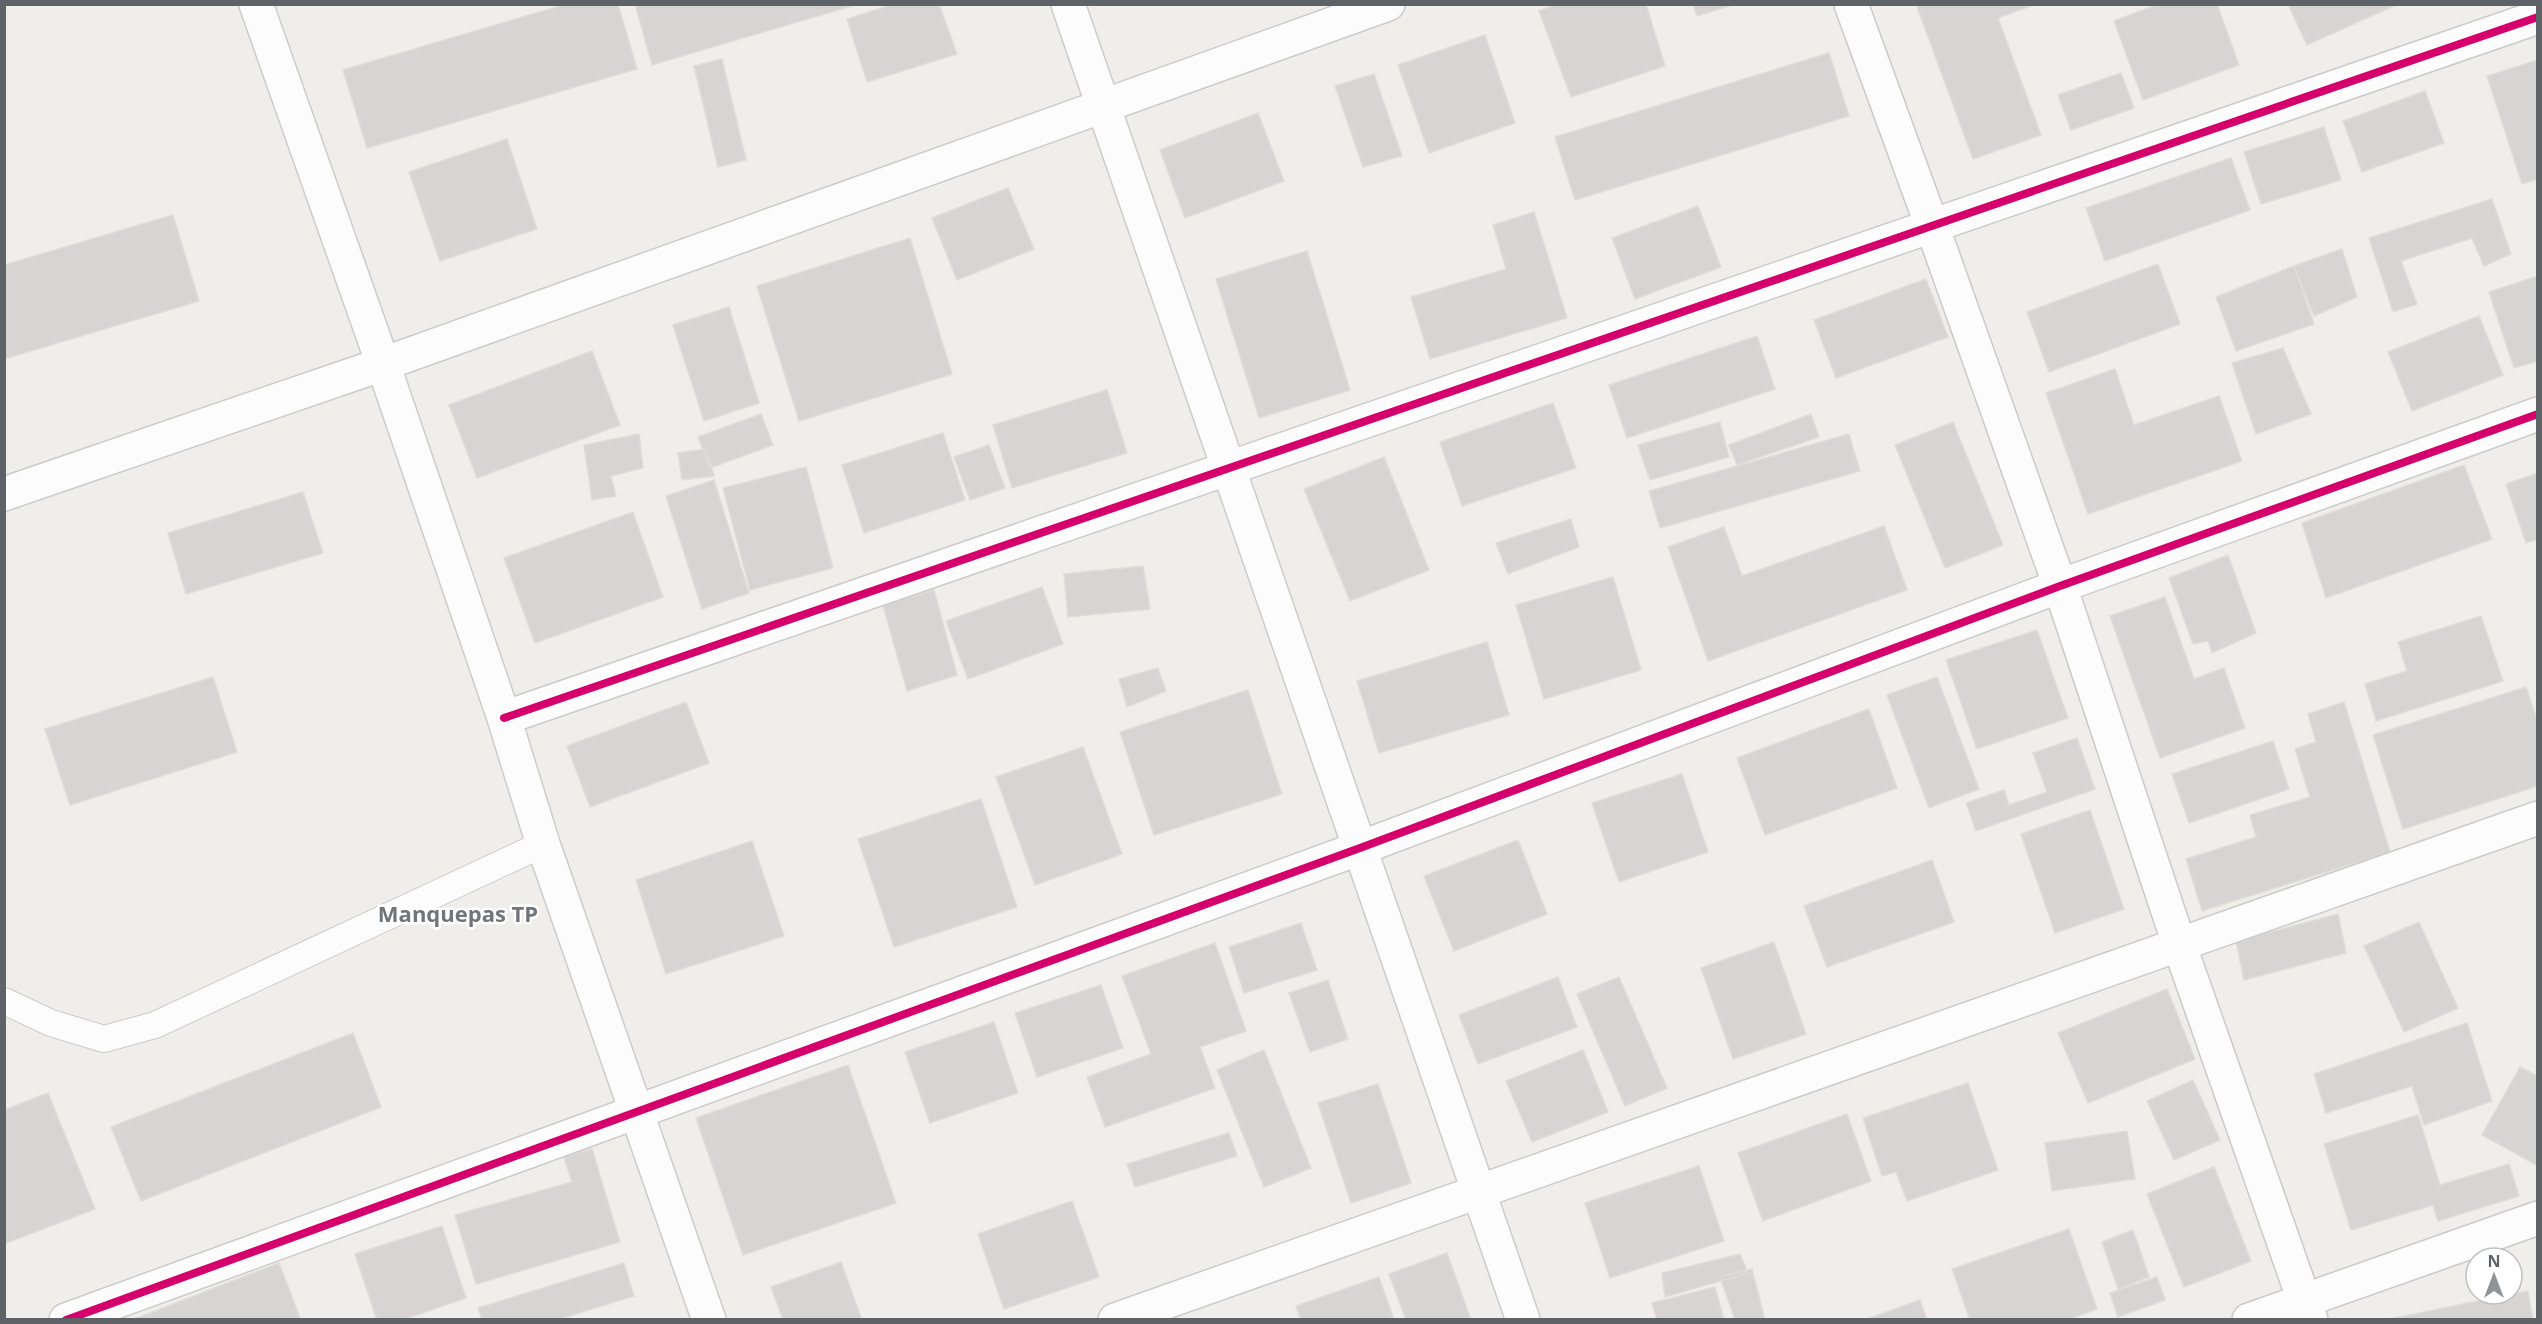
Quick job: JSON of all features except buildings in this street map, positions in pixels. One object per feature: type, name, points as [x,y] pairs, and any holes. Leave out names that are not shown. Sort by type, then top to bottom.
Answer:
[{"type":"street","points":[[256,4],[383,364],[504,718],[543,844],[709,1320]]},
{"type":"street","points":[[1068,4],[1523,1320]]},
{"type":"street","points":[[4,494],[383,364],[1388,4]]},
{"type":"street","points":[[1851,4],[2060,586],[2179,944],[2308,1310]]},
{"type":"street","points":[[504,718],[2538,17]]},
{"type":"street","points":[[66,1320],[1360,848],[2060,586],[2538,414]]},
{"type":"street","points":[[1115,1320],[2538,818]]},
{"type":"street","points":[[2249,1320],[2308,1310],[2538,1218]]},
{"type":"lane","points":[[4,1001],[51,1023],[104,1039],[155,1025],[543,844]]},
{"type":"cycle path","points":[[504,718],[2538,17]]},
{"type":"cycle path","points":[[66,1320],[1360,848],[2060,586],[2538,414]]},
{"type":"district","name":"Manquepas TP","points":[[458,914]]}]
